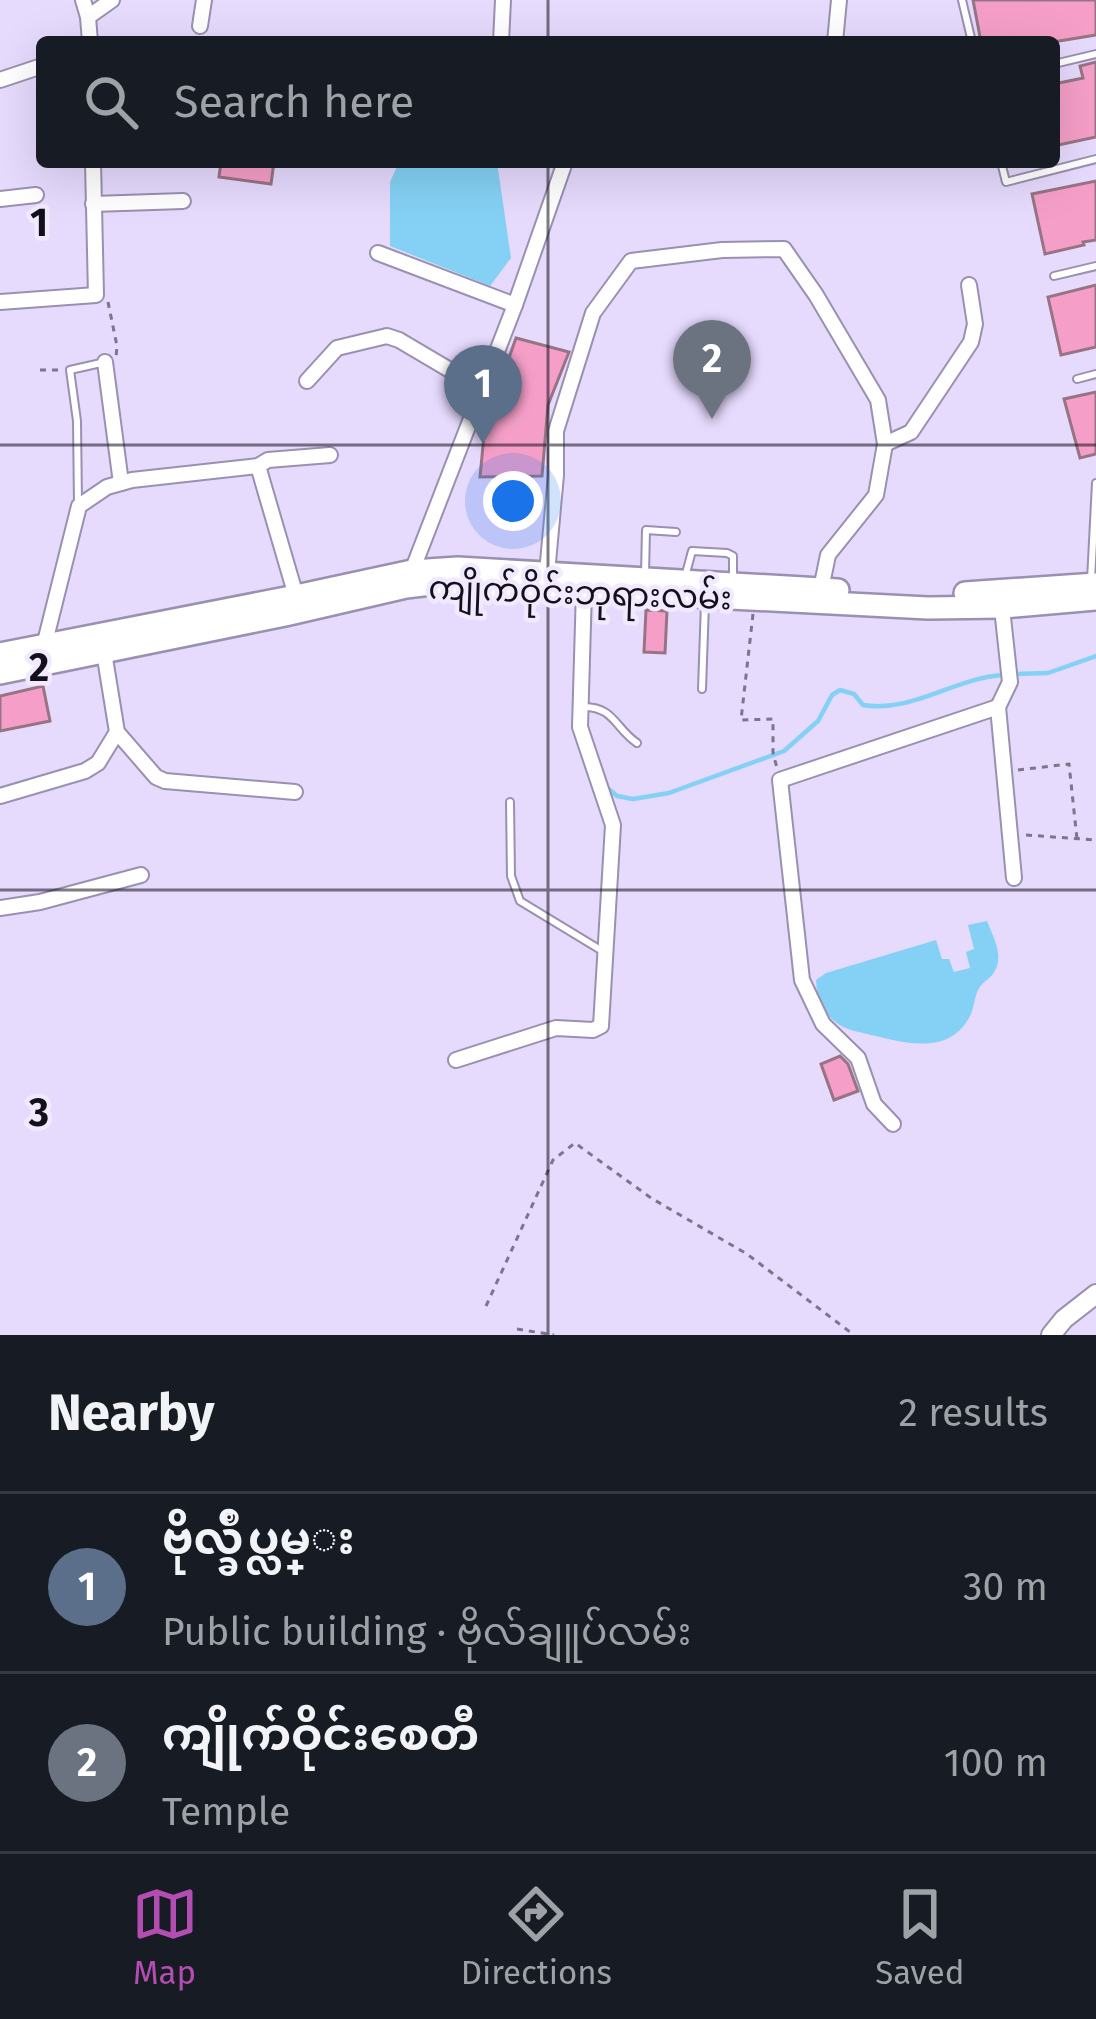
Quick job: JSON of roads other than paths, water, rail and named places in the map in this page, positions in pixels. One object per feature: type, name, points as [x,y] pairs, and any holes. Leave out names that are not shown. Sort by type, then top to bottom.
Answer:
[{"type":"main road","name":"ကျိုက်ဝိုင်းဘုရားလမ်း","points":[[298,604],[412,571],[458,568],[645,578],[754,600],[928,608],[1094,589]]},
{"type":"main road","name":"ကျိုက်ဝိုင်းဘုရားလမ်း","points":[[0,673],[102,644],[298,604],[439,583],[584,589],[733,584],[1001,599]]},
{"type":"main road","name":"ကျိုက်ဝိုင်းဘုရားလမ်း","points":[[0,654],[44,646],[102,644]]},
{"type":"main road","points":[[1051,1335],[1096,1294]]},
{"type":"street","points":[[83,0],[90,36]]},
{"type":"street","points":[[88,16],[112,0]]},
{"type":"street","points":[[200,26],[204,0]]},
{"type":"street","points":[[501,36],[503,0]]},
{"type":"street","points":[[836,36],[839,0]]},
{"type":"street","points":[[0,80],[36,68]]},
{"type":"street","points":[[0,302],[96,295],[93,168]]},
{"type":"street","points":[[412,571],[515,305],[561,168]]},
{"type":"street","points":[[0,199],[36,195]]},
{"type":"street","points":[[92,204],[183,201]]},
{"type":"street","points":[[547,573],[556,431],[593,313],[631,261],[784,248],[878,400],[885,444],[876,495],[828,555],[821,589]]},
{"type":"street","points":[[378,253],[515,305]]},
{"type":"street","points":[[885,444],[910,432],[971,343],[975,324],[969,285]]},
{"type":"street","points":[[307,381],[338,348],[387,336],[482,389]]},
{"type":"street","points":[[105,362],[121,483]]},
{"type":"street","points":[[44,646],[78,508],[107,487],[258,466],[268,460],[330,455]]},
{"type":"street","points":[[258,466],[298,604]]},
{"type":"street","points":[[456,1060],[556,1028],[599,1028],[613,825],[580,727],[584,589]]},
{"type":"street","points":[[1001,599],[1010,682],[998,707],[1014,878]]},
{"type":"street","points":[[102,644],[117,732],[156,777],[295,792]]},
{"type":"street","points":[[893,1124],[874,1104],[858,1058],[823,1024],[802,980],[780,780],[998,707]]},
{"type":"street","points":[[0,796],[98,764],[117,732]]},
{"type":"street","points":[[0,908],[141,874]]},
{"type":"lane","points":[[962,0],[971,36]]},
{"type":"lane","points":[[1060,62],[1096,53]]},
{"type":"lane","points":[[1002,168],[1006,182],[1096,159]]},
{"type":"lane","points":[[1054,276],[1096,266]]},
{"type":"lane","points":[[78,508],[70,370],[105,362]]},
{"type":"lane","points":[[1077,379],[1096,374]]},
{"type":"lane","points":[[1094,589],[1096,483]]},
{"type":"lane","points":[[645,578],[646,530],[676,532]]},
{"type":"lane","points":[[701,689],[698,586],[692,551],[733,556],[733,584]]},
{"type":"lane","points":[[580,706],[600,707],[637,743]]},
{"type":"lane","points":[[510,802],[511,876],[520,901],[604,952]]},
{"type":"water","points":[[396,168],[498,168],[511,258],[490,286],[390,246],[390,182]]},
{"type":"water","points":[[987,921],[997,948],[996,968],[978,990],[961,1029],[949,1038],[919,1044],[854,1031],[838,1024],[822,1005],[816,980],[826,973],[936,940],[942,959],[949,959],[954,972],[970,968],[966,952],[974,949],[968,925]]},
{"type":"waterway","points":[[1015,674],[1048,673],[1096,656]]},
{"type":"waterway","points":[[605,786],[617,796],[633,799],[669,793],[784,751],[818,721],[832,695],[840,690],[854,694],[863,705],[881,706],[1003,675]]},
{"type":"place","name":"ကျိုက်ဝိုင်းစေတီ","points":[[712,419]]},
{"type":"place","name":"ဗိုလ္ခ်ဳပ္လမ္း","points":[[483,444]]}]
